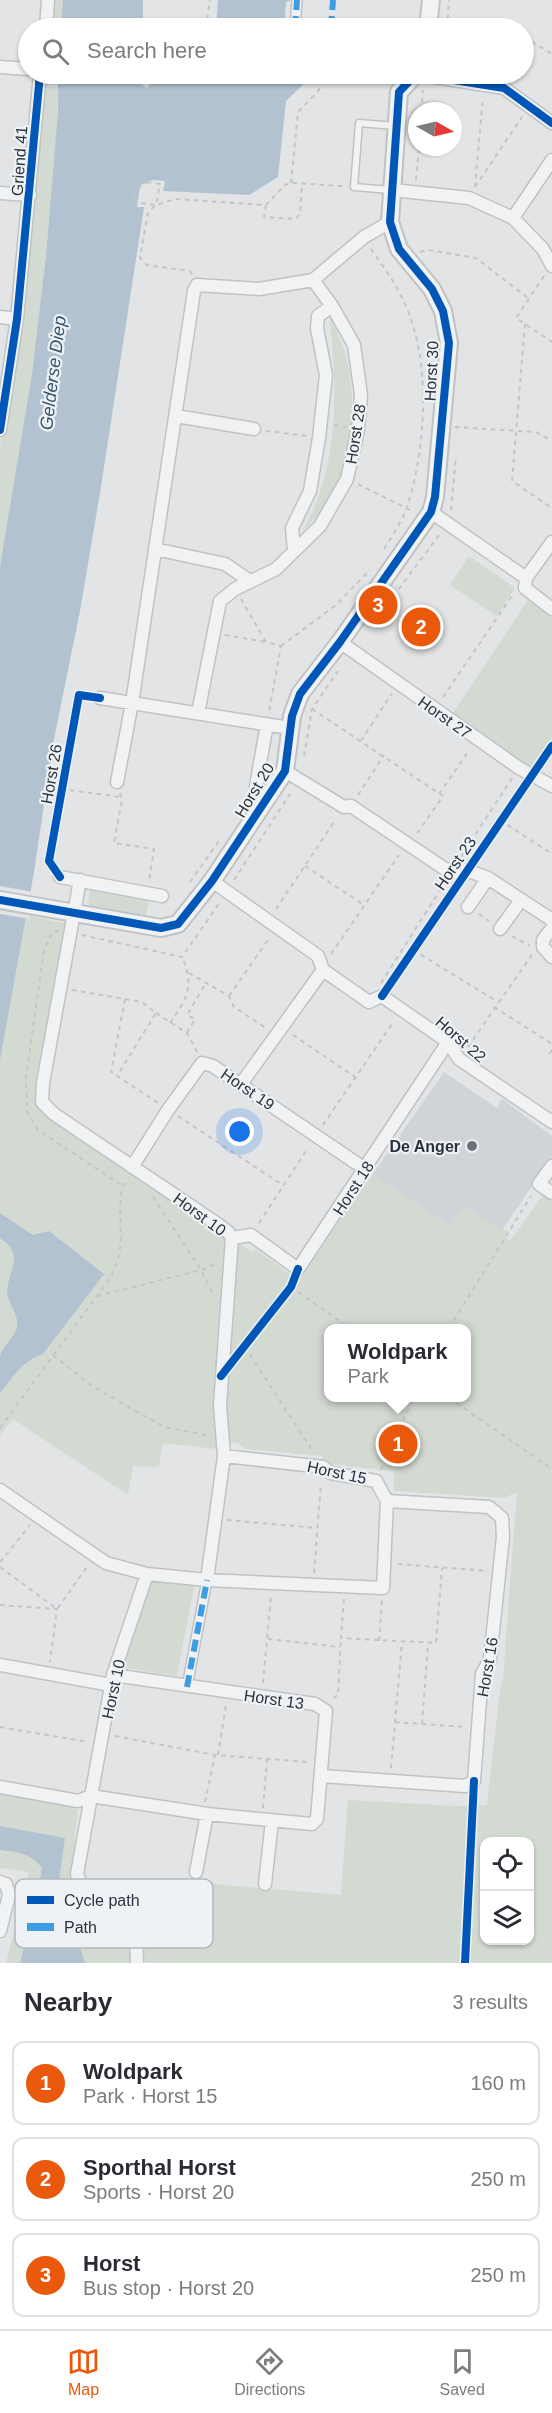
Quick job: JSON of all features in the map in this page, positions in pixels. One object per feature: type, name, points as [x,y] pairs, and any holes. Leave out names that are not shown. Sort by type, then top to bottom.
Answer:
[{"type":"street","points":[[47,18],[48,0]]},
{"type":"street","points":[[296,18],[297,0]]},
{"type":"street","points":[[429,18],[431,0]]},
{"type":"street","points":[[0,67],[18,68]]},
{"type":"street","name":"Griend 41","points":[[0,430],[17,319],[39,84]]},
{"type":"street","name":"Horst 30","points":[[408,84],[399,92],[390,222],[399,249],[432,289],[443,311],[449,343],[435,496],[429,515]]},
{"type":"street","points":[[478,84],[504,88],[552,123]]},
{"type":"street","points":[[513,218],[552,160]]},
{"type":"street","points":[[392,190],[469,198],[513,218],[543,249],[549,270]]},
{"type":"street","points":[[0,193],[30,195]]},
{"type":"street","points":[[117,782],[132,703],[194,291],[197,285],[259,289],[314,280],[364,237],[390,222]]},
{"type":"street","name":"Horst 28","points":[[198,714],[220,602],[235,589],[276,569],[320,526],[347,479],[358,430],[361,395],[354,345],[314,280]]},
{"type":"street","points":[[294,551],[292,528],[310,490],[326,375],[317,328],[318,316],[332,306]]},
{"type":"street","points":[[0,317],[17,319]]},
{"type":"street","points":[[176,416],[254,429]]},
{"type":"street","points":[[429,515],[525,583],[552,609]]},
{"type":"street","name":"Horst 20","points":[[0,900],[160,928],[178,924],[212,881],[285,771],[292,716],[300,694],[340,642],[429,515]]},
{"type":"street","points":[[525,583],[552,542]]},
{"type":"street","points":[[155,549],[225,564],[250,581]]},
{"type":"street","name":"Horst 27","points":[[340,642],[477,740],[519,768],[552,786]]},
{"type":"street","points":[[100,698],[290,728]]},
{"type":"street","name":"Horst 20","points":[[256,786],[267,724]]},
{"type":"street","points":[[285,771],[347,806],[450,873],[465,870],[488,878],[552,920]]},
{"type":"street","points":[[60,877],[162,896]]},
{"type":"street","points":[[468,907],[488,878]]},
{"type":"street","points":[[73,914],[80,880]]},
{"type":"street","name":"Horst 22","points":[[212,881],[318,956],[323,970],[369,1002],[382,996],[402,1009],[448,1042],[459,1059],[552,1122]]},
{"type":"street","points":[[500,929],[521,900]]},
{"type":"street","name":"Horst 10","points":[[73,914],[43,1083],[42,1102],[54,1114],[228,1232],[232,1238],[220,1405],[224,1456],[207,1580],[188,1687]]},
{"type":"street","points":[[552,928],[543,940],[543,948],[552,957]]},
{"type":"street","points":[[241,1084],[323,970]]},
{"type":"street","name":"Horst 18","points":[[298,1269],[448,1042]]},
{"type":"street","name":"Horst 19","points":[[132,1167],[168,1110],[202,1063],[213,1066],[241,1084],[365,1169]]},
{"type":"street","points":[[552,1166],[539,1184],[552,1193]]},
{"type":"street","points":[[232,1238],[251,1236],[298,1269]]},
{"type":"street","name":"Horst 15","points":[[224,1456],[322,1467],[331,1473],[376,1481],[387,1501]]},
{"type":"street","points":[[0,1490],[106,1563],[147,1574],[207,1580],[344,1587],[383,1588],[382,1562],[387,1501]]},
{"type":"street","name":"Horst 16","points":[[321,1769],[390,1781],[465,1786],[474,1781],[482,1674],[490,1659],[503,1537],[502,1518],[489,1507],[387,1501]]},
{"type":"street","name":"Horst 10","points":[[79,1879],[77,1874],[112,1680],[147,1574]]},
{"type":"street","name":"Horst 13","points":[[0,1665],[48,1674],[188,1687],[315,1704],[322,1708],[326,1711],[317,1819],[312,1824],[267,1821]]},
{"type":"street","points":[[0,1787],[78,1801],[91,1796],[267,1821],[265,1884]]},
{"type":"street","points":[[196,1872],[205,1814]]},
{"type":"street","points":[[0,1882],[6,1884],[9,1895],[0,1931]]},
{"type":"street","name":"Horst 10","points":[[136,1948],[137,1963]]},
{"type":"lane","points":[[392,190],[354,187],[358,123],[397,126]]},
{"type":"path","points":[[207,18],[210,0]]},
{"type":"path","points":[[448,18],[450,0]]},
{"type":"path","points":[[534,43],[552,54]]},
{"type":"path","points":[[291,183],[298,112],[319,90],[319,84]]},
{"type":"path","points":[[420,84],[421,102]]},
{"type":"path","points":[[484,85],[475,188],[529,107]]},
{"type":"path","points":[[415,193],[417,156]]},
{"type":"path","points":[[197,285],[190,271],[147,265],[140,258],[148,212],[156,205],[160,184],[147,182],[135,191],[133,202],[156,205],[176,199],[266,206]]},
{"type":"path","points":[[302,183],[300,214],[296,219],[264,217],[266,206],[285,185],[302,183],[354,187]]},
{"type":"path","points":[[406,257],[428,250],[477,258],[528,298]]},
{"type":"path","points":[[549,270],[516,318],[552,342]]},
{"type":"path","points":[[525,324],[512,481],[552,508]]},
{"type":"path","points":[[321,422],[358,430]]},
{"type":"path","points":[[441,426],[536,432],[552,441]]},
{"type":"path","points":[[254,429],[319,438]]},
{"type":"path","points":[[347,479],[407,509],[429,515]]},
{"type":"path","points":[[381,555],[407,509]]},
{"type":"path","points":[[267,724],[281,646],[336,605],[376,564]]},
{"type":"path","points":[[435,710],[507,603],[525,583]]},
{"type":"path","points":[[235,589],[266,642]]},
{"type":"path","points":[[214,633],[281,646]]},
{"type":"path","points":[[361,741],[398,684]]},
{"type":"path","points":[[312,709],[443,796],[330,954]]},
{"type":"path","points":[[439,794],[477,740]]},
{"type":"path","points":[[229,996],[305,866],[384,755]]},
{"type":"path","points":[[117,782],[121,797],[114,843],[154,849],[147,892]]},
{"type":"path","points":[[61,789],[121,797]]},
{"type":"path","points":[[500,820],[552,854]]},
{"type":"path","points":[[305,866],[364,905]]},
{"type":"path","points":[[382,996],[425,931]]},
{"type":"path","points":[[459,1059],[535,949]]},
{"type":"path","points":[[413,950],[498,1002]]},
{"type":"path","points":[[170,1023],[186,999],[189,973],[183,957]]},
{"type":"path","points":[[189,973],[229,996],[234,1007],[355,1077]]},
{"type":"path","points":[[187,1033],[195,1019],[187,1015],[206,983]]},
{"type":"path","points":[[59,988],[142,1002],[187,1033],[202,1063]]},
{"type":"path","points":[[125,999],[111,1072],[284,1186]]},
{"type":"path","points":[[494,1007],[552,1044]]},
{"type":"path","points":[[251,1236],[402,1009]]},
{"type":"path","points":[[117,1076],[156,1013]]},
{"type":"path","points":[[0,1428],[111,1277],[119,1253],[123,1186],[132,1167]]},
{"type":"path","points":[[452,1324],[539,1184]]},
{"type":"path","points":[[151,1195],[201,1270],[225,1317]]},
{"type":"path","points":[[97,1296],[201,1270],[230,1259]]},
{"type":"path","points":[[285,1296],[298,1269]]},
{"type":"path","points":[[291,1287],[343,1324]]},
{"type":"path","points":[[239,1354],[252,1338]]},
{"type":"path","points":[[245,1347],[322,1467],[313,1585]]},
{"type":"path","points":[[53,1355],[92,1386],[164,1427],[223,1438]]},
{"type":"path","points":[[376,1481],[411,1402]]},
{"type":"path","points":[[455,1402],[552,1469]]},
{"type":"path","points":[[0,1562],[38,1516]]},
{"type":"path","points":[[215,1518],[317,1528]]},
{"type":"path","points":[[48,1674],[57,1609],[95,1556]]},
{"type":"path","points":[[382,1562],[499,1572]]},
{"type":"path","points":[[0,1567],[57,1609]]},
{"type":"path","points":[[341,1638],[436,1643],[442,1568]]},
{"type":"path","points":[[262,1697],[272,1583]]},
{"type":"path","points":[[322,1708],[338,1695],[344,1587]]},
{"type":"path","points":[[379,1641],[383,1588]]},
{"type":"path","points":[[0,1605],[57,1609]]},
{"type":"path","points":[[268,1639],[341,1647]]},
{"type":"path","points":[[390,1781],[402,1642]]},
{"type":"path","points":[[422,1724],[428,1644]]},
{"type":"path","points":[[205,1814],[228,1693]]},
{"type":"path","points":[[395,1722],[478,1728]]},
{"type":"path","points":[[0,1727],[267,1760],[321,1769]]},
{"type":"path","points":[[267,1760],[267,1821]]},
{"type":"shaded area","points":[[50,0],[63,0],[62,18],[49,18]]},
{"type":"shaded area","points":[[42,86],[58,87],[54,170],[35,350],[16,481],[0,567],[0,449]]},
{"type":"shaded area","points":[[329,314],[347,361],[352,399],[350,440],[340,478],[331,496],[321,512],[302,532],[324,480],[330,453],[334,370]]},
{"type":"shaded area","points":[[469,556],[515,588],[497,616],[450,585]]},
{"type":"shaded area","points":[[530,597],[552,614],[552,737],[532,766],[520,761],[452,715]]},
{"type":"shaded area","points":[[90,887],[150,898],[146,915],[88,909]]},
{"type":"shaded area","points":[[0,910],[69,924],[39,1103],[228,1236],[252,1252],[256,1250],[297,1279],[373,1174],[450,1226],[464,1207],[502,1230],[508,1231],[504,1236],[510,1241],[548,1188],[552,1191],[552,1963],[24,1963],[27,1948],[213,1948],[213,1884],[341,1895],[348,1800],[456,1806],[487,1805],[503,1678],[517,1492],[505,1498],[394,1491],[394,1471],[323,1463],[322,1456],[246,1449],[238,1443],[219,1441],[217,1449],[163,1443],[159,1465],[155,1467],[133,1466],[128,1495],[13,1419],[0,1435]]},
{"type":"shaded area","name":"De Anger","points":[[444,1072],[497,1108],[502,1099],[552,1136],[552,1157],[502,1230],[464,1207],[450,1227],[373,1174]]},
{"type":"shaded area","points":[[151,1579],[194,1586],[177,1676],[119,1667]]},
{"type":"shaded area","points":[[0,1793],[70,1805],[78,1811],[71,1879],[43,1879],[45,1872],[42,1871],[40,1879],[27,1879],[29,1872],[0,1868]]},
{"type":"shaded area","points":[[15,1927],[15,1948],[24,1948],[20,1963],[6,1963]]},
{"type":"water","points":[[63,0],[143,0],[143,18],[62,18]]},
{"type":"water","points":[[218,0],[291,0],[286,2],[285,18],[217,18]]},
{"type":"water","name":"Gelderse Diep","points":[[58,84],[141,84],[147,88],[150,84],[304,84],[286,101],[278,177],[249,195],[163,191],[165,181],[155,180],[140,186],[137,207],[144,207],[100,493],[80,611],[53,744],[34,872],[0,1060],[0,567],[32,374],[46,255],[58,112]]},
{"type":"water","points":[[0,1213],[33,1235],[49,1231],[104,1274],[43,1354],[24,1365],[0,1393],[0,1356],[16,1332],[17,1324],[7,1289],[13,1266],[13,1252],[0,1238]]},
{"type":"water","points":[[0,1826],[65,1838],[59,1879],[40,1879],[42,1868],[33,1859],[18,1853],[0,1850]]},
{"type":"water","points":[[24,1948],[80,1948],[85,1963],[20,1963]]},
{"type":"pier","points":[[0,886],[34,892],[29,919],[0,914]]},
{"type":"marked path","points":[[296,18],[297,0]]},
{"type":"marked path","points":[[332,18],[333,0]]},
{"type":"marked path","points":[[187,1687],[207,1580]]},
{"type":"cycle path","points":[[0,430],[17,319],[39,84]]},
{"type":"cycle path","points":[[0,900],[161,928],[178,924],[212,881],[285,771],[292,716],[300,694],[340,642],[431,512],[435,497],[449,343],[443,311],[432,289],[399,249],[390,222],[399,92],[407,84]]},
{"type":"cycle path","points":[[479,84],[504,88],[552,123]]},
{"type":"cycle path","name":"Horst 26","points":[[60,877],[49,861],[79,695],[100,698]]},
{"type":"cycle path","name":"Horst 23","points":[[382,996],[552,746]]},
{"type":"cycle path","points":[[221,1376],[291,1287],[298,1269]]},
{"type":"cycle path","points":[[465,1963],[474,1781]]},
{"type":"place","name":"Horst","points":[[378,605]]},
{"type":"place","name":"Sporthal Horst","points":[[421,627]]},
{"type":"place","name":"De Anger","points":[[472,1146]]},
{"type":"place","name":"Woldpark","points":[[398,1444]]}]
